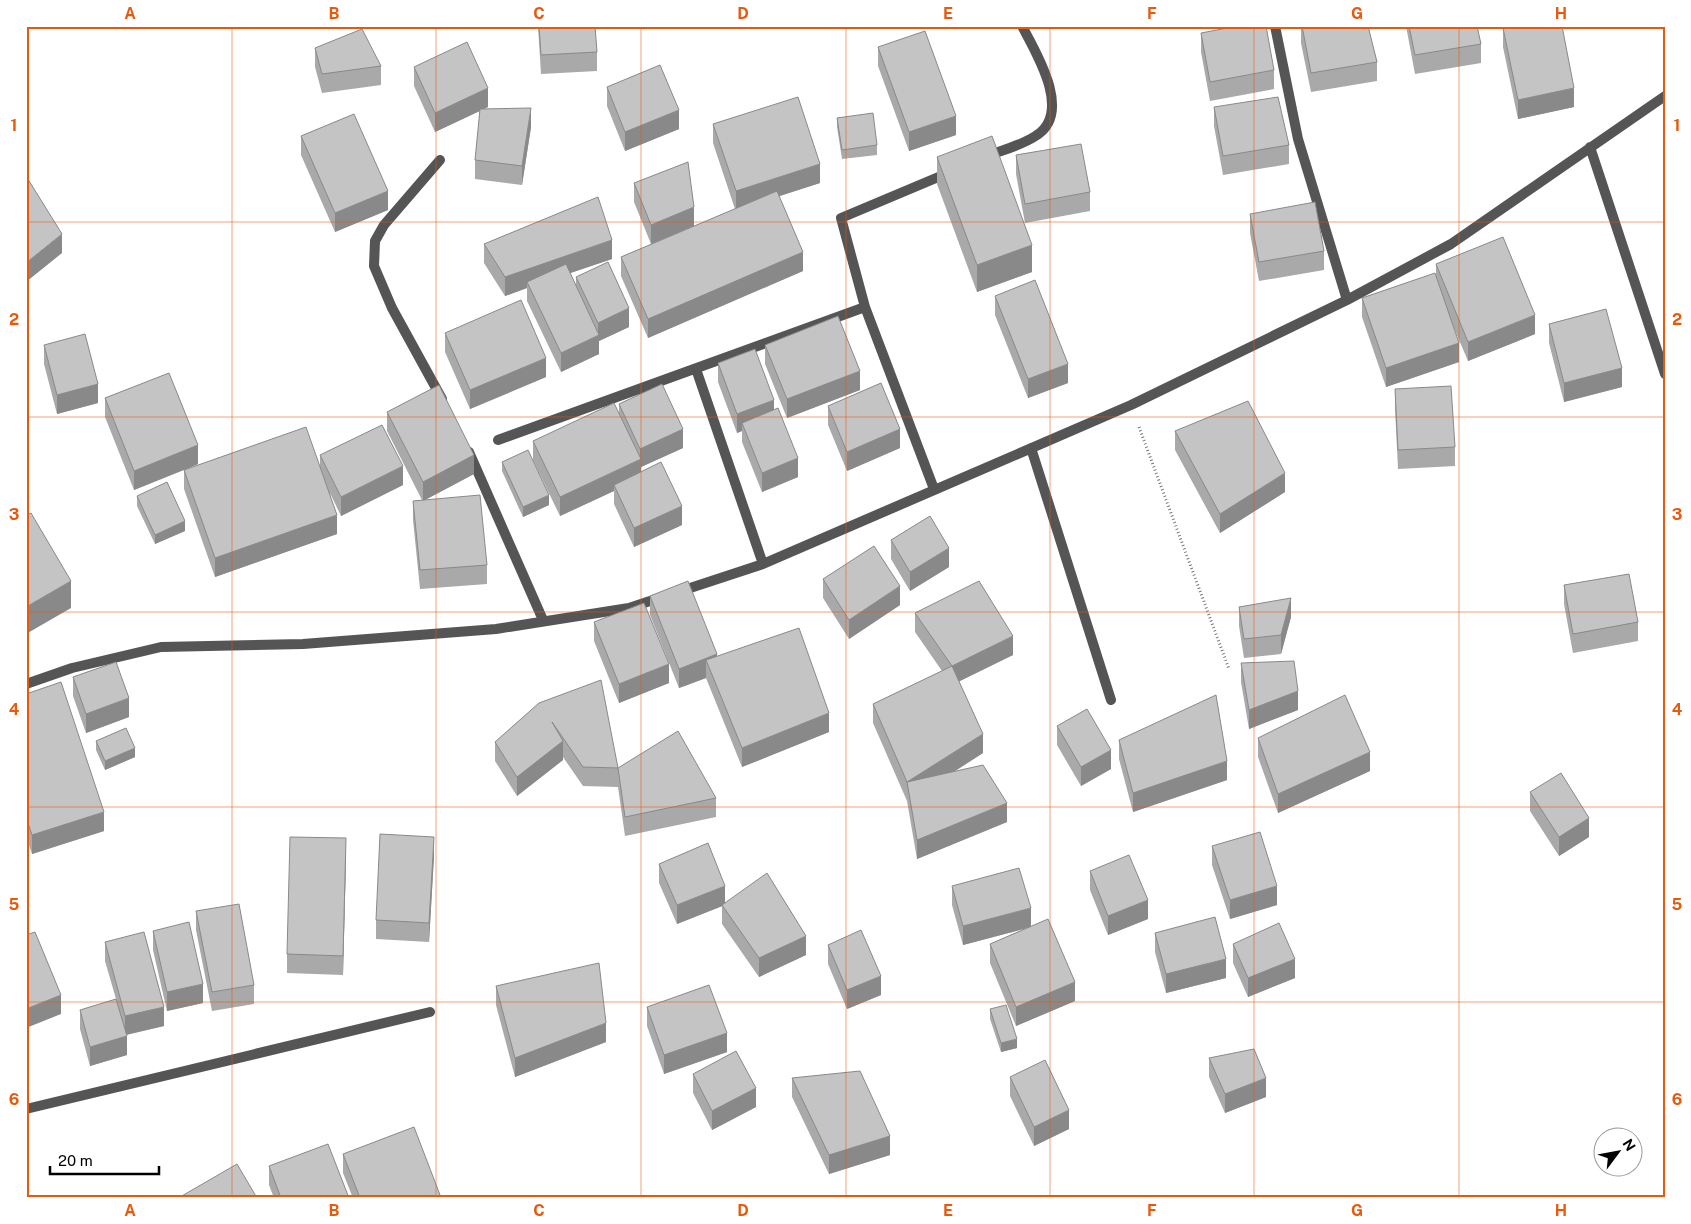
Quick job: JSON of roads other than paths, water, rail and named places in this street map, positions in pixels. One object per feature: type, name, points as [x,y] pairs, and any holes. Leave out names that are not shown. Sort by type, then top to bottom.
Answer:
[{"type":"street","points":[[975,162],[1037,135],[1048,124],[1053,112],[1049,83],[1022,26]]},
{"type":"street","points":[[1275,26],[1298,138],[1346,300]]},
{"type":"street","points":[[26,684],[72,668],[161,647],[302,644],[496,629],[543,620],[629,608],[763,564],[1131,405],[1346,300],[1451,244],[1665,96]]},
{"type":"street","points":[[1590,147],[1665,374]]},
{"type":"street","points":[[440,160],[384,225],[376,241],[374,266],[392,308],[445,406]]},
{"type":"street","points":[[934,489],[865,307],[841,218],[957,169]]},
{"type":"street","points":[[498,440],[865,307]]},
{"type":"street","points":[[696,369],[763,564]]},
{"type":"street","points":[[464,441],[543,620]]},
{"type":"street","points":[[1031,448],[1110,700]]},
{"type":"street","points":[[26,1108],[430,1012]]}]
